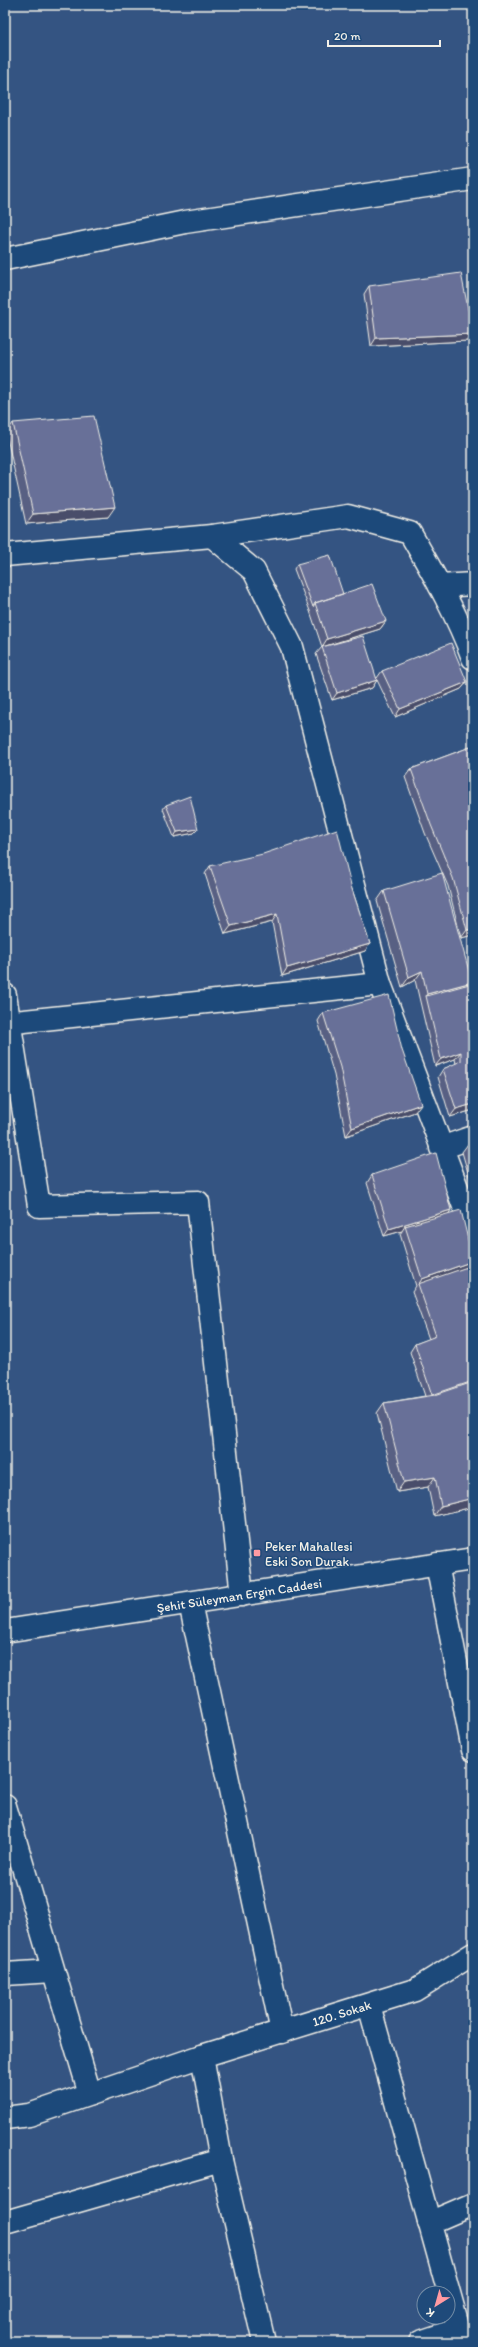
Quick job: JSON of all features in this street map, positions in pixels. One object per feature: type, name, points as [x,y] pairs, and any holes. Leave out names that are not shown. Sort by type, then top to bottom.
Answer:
[{"type":"street","points":[[5,259],[185,222],[473,179]]},
{"type":"street","points":[[5,555],[212,536],[348,516],[410,533],[440,586],[466,638],[473,658]]},
{"type":"street","points":[[212,536],[254,571],[292,647],[380,984],[473,1230]]},
{"type":"street","points":[[440,586],[473,584]]},
{"type":"street","points":[[8,1023],[380,984]]},
{"type":"street","points":[[5,995],[8,1023],[39,1206],[198,1202],[242,1595]]},
{"type":"street","points":[[441,1148],[473,1137]]},
{"type":"street","name":"Şehit Süleyman Ergin Caddesi","points":[[5,1631],[473,1559]]},
{"type":"street","points":[[437,1564],[473,1750]]},
{"type":"street","points":[[190,1603],[282,2032]]},
{"type":"street","points":[[5,1806],[90,2094]]},
{"type":"street","name":"120. Sokak","points":[[5,2118],[29,2115],[202,2056],[415,1990],[473,1954]]},
{"type":"street","points":[[5,1974],[53,1972]]},
{"type":"street","points":[[369,2005],[429,2223],[462,2336],[420,2342]]},
{"type":"street","points":[[202,2056],[221,2160],[264,2342]]},
{"type":"street","points":[[5,2222],[221,2160]]},
{"type":"street","points":[[429,2223],[473,2204]]},
{"type":"building","points":[[461,273],[473,334],[376,338],[369,286]]},
{"type":"building","points":[[94,416],[115,507],[33,514],[13,423]]},
{"type":"building","points":[[330,555],[343,594],[315,603],[313,607],[297,564]]},
{"type":"building","points":[[372,584],[386,621],[327,639],[315,603]]},
{"type":"building","points":[[363,636],[377,680],[337,693],[322,647]]},
{"type":"building","points":[[451,643],[467,682],[400,709],[382,671]]},
{"type":"building","points":[[473,746],[473,929],[467,930],[453,878],[431,825],[411,769]]},
{"type":"building","points":[[190,796],[198,829],[177,832],[166,805]]},
{"type":"building","points":[[337,829],[352,889],[370,944],[287,968],[277,914],[231,926],[210,866],[263,854]]},
{"type":"building","points":[[442,873],[472,982],[427,994],[422,971],[409,977],[384,891]]},
{"type":"building","points":[[473,983],[473,1104],[456,1109],[443,1069],[461,1061],[461,1052],[441,1059],[426,996]]},
{"type":"building","points":[[389,995],[402,1050],[421,1104],[352,1128],[340,1067],[323,1013]]},
{"type":"building","points":[[473,1143],[473,1163],[468,1144]]},
{"type":"building","points":[[436,1153],[451,1210],[389,1229],[372,1175]]},
{"type":"building","points":[[461,1210],[473,1261],[422,1279],[405,1226]]},
{"type":"building","points":[[473,1265],[473,1381],[432,1395],[415,1344],[436,1336],[418,1284]]},
{"type":"building","points":[[473,1382],[473,1498],[441,1506],[435,1477],[404,1482],[384,1403],[435,1395]]},
{"type":"place","name":"Peker Mahallesi Eski Son Durak","points":[[257,1553]]}]
